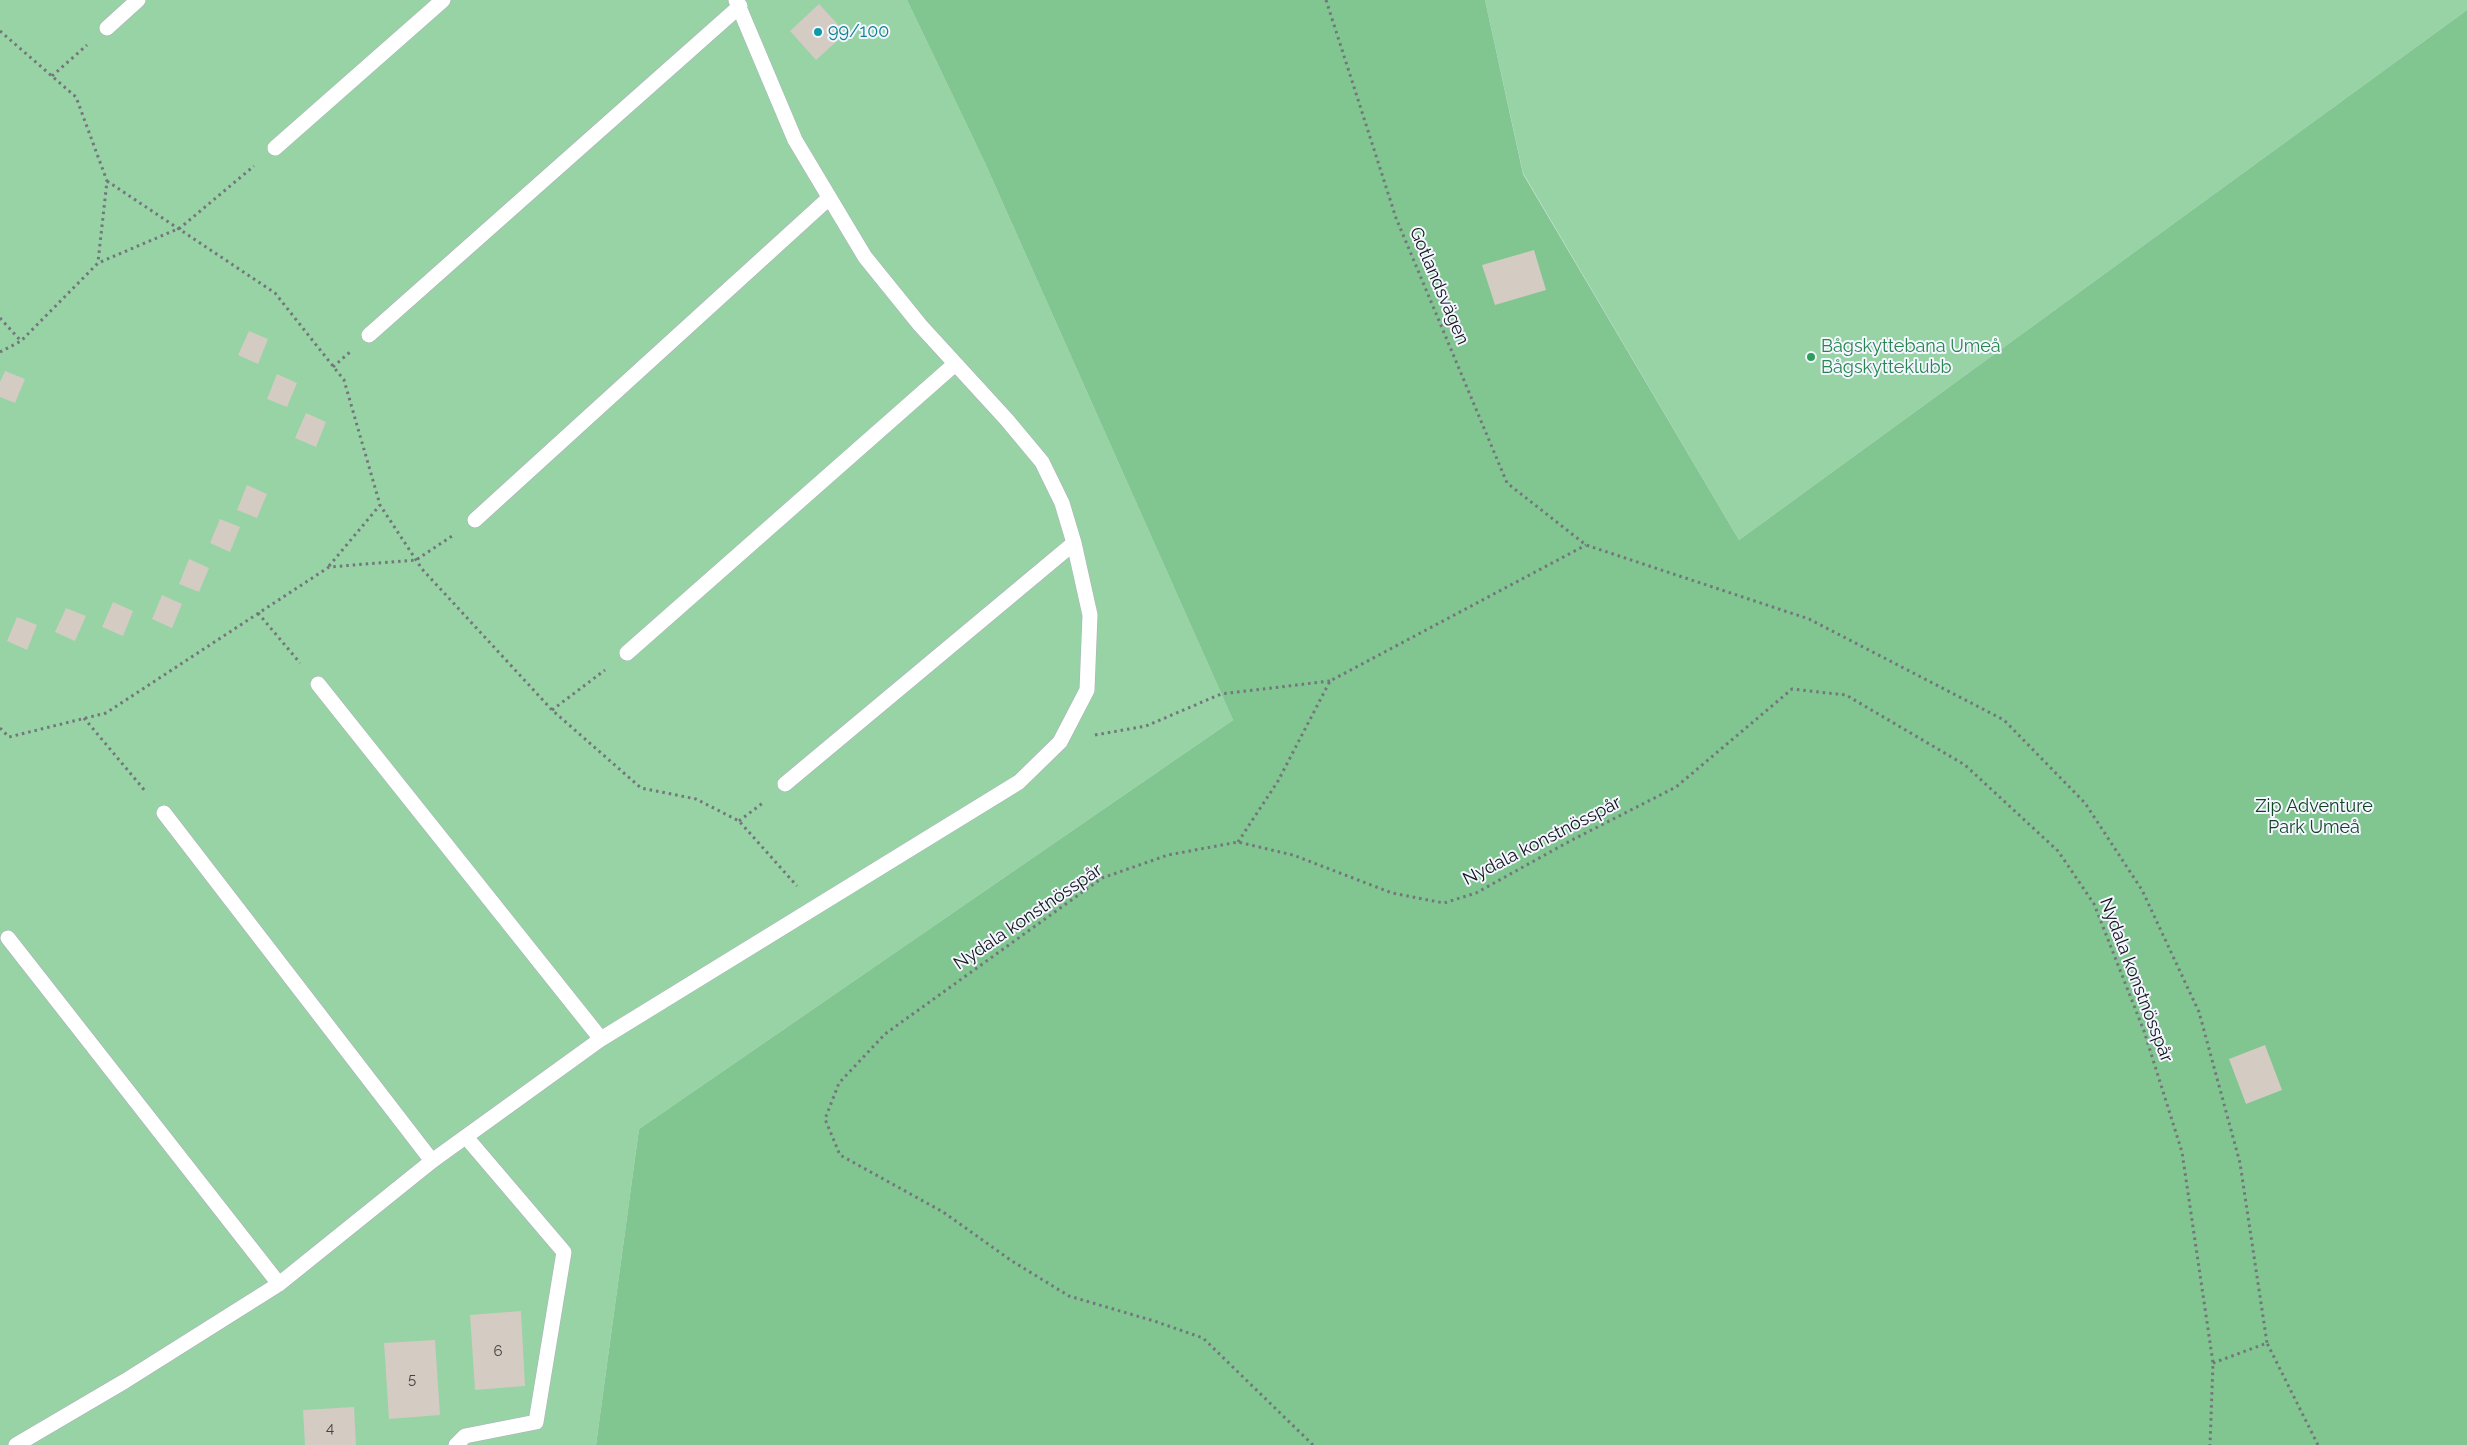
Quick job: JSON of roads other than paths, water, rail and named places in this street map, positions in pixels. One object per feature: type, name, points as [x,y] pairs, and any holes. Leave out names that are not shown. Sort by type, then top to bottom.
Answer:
[{"type":"lane","points":[[106,28],[138,0]]},
{"type":"lane","points":[[275,148],[443,0]]},
{"type":"lane","points":[[16,1445],[125,1381],[279,1284],[432,1160],[601,1039],[1019,782],[1060,742],[1088,690],[1090,615],[1074,543],[1062,503],[1042,462],[1008,420],[920,325],[865,257],[795,140],[738,3],[369,335]]},
{"type":"lane","points":[[476,520],[829,198]]},
{"type":"lane","points":[[627,653],[955,364]]},
{"type":"lane","points":[[785,784],[1074,543]]},
{"type":"lane","points":[[318,684],[601,1039]]},
{"type":"lane","points":[[164,813],[432,1160]]},
{"type":"lane","points":[[8,938],[279,1284]]},
{"type":"lane","points":[[456,1445],[465,1436],[536,1422],[564,1252],[466,1137]]},
{"type":"place","name":"99/100","points":[[818,32]]},
{"type":"place","name":"Bågskyttebana Umeå Bågskytteklubb","points":[[1811,357]]},
{"type":"park label","name":"Zip Adventure Park Umeå","points":[[2314,818]]}]
